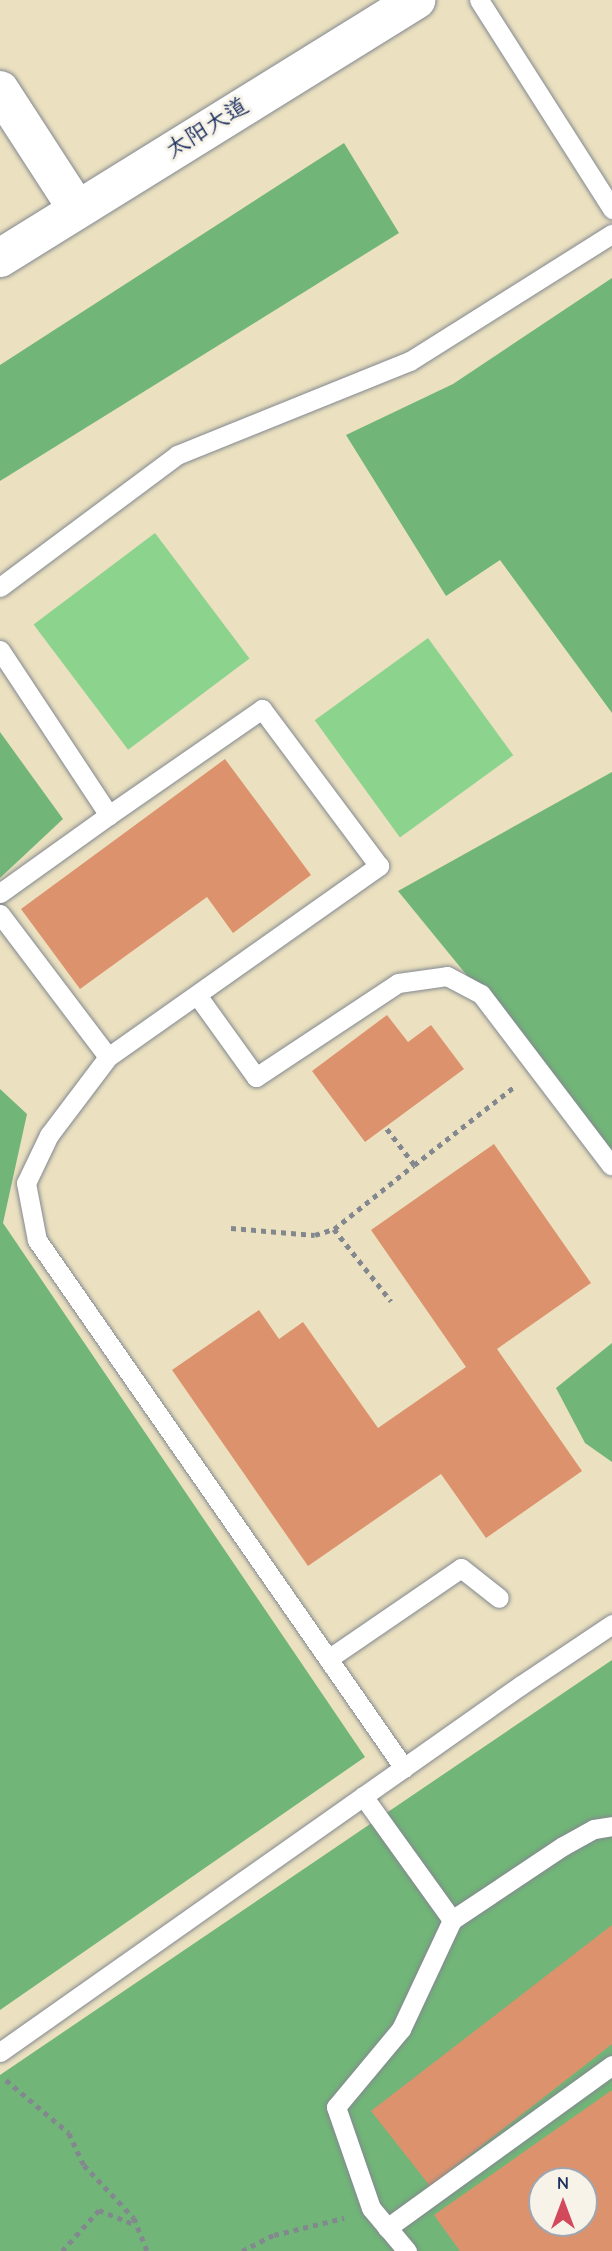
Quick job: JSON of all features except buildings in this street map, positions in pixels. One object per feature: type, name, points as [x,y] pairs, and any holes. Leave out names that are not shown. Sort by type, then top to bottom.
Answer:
[{"type":"main road","name":"太阳大道","points":[[0,258],[416,0]]},
{"type":"main road","points":[[0,90],[77,209]]},
{"type":"lane","points":[[479,0],[612,209]]},
{"type":"lane","points":[[0,587],[177,455],[410,361],[612,233]]},
{"type":"lane","points":[[0,650],[109,815]]},
{"type":"lane","points":[[0,892],[262,709],[379,866],[108,1057],[49,1135],[26,1183],[37,1240],[404,1768]]},
{"type":"lane","points":[[0,914],[108,1057]]},
{"type":"lane","points":[[197,995],[256,1077],[398,983],[447,976],[481,994],[611,1166]]},
{"type":"lane","points":[[328,1659],[461,1568],[499,1598]]},
{"type":"lane","points":[[0,2052],[612,1624]]},
{"type":"lane","points":[[363,1796],[453,1920]]},
{"type":"lane","points":[[407,2251],[371,2208],[336,2108],[401,2029],[453,1920],[563,1846],[594,1829],[612,1826]]},
{"type":"lane","points":[[387,2228],[612,2065]]},
{"type":"path","points":[[232,1228],[315,1235],[334,1230],[537,1068]]},
{"type":"path","points":[[385,1127],[414,1166]]},
{"type":"path","points":[[334,1230],[391,1301]]},
{"type":"path","points":[[0,2075],[69,2133],[84,2165],[134,2218],[147,2251]]},
{"type":"path","points":[[242,2251],[274,2235],[334,2222],[371,2208]]},
{"type":"path","points":[[62,2251],[99,2210],[137,2226]]},
{"type":"green space","points":[[344,143],[399,233],[0,481],[0,365]]},
{"type":"green space","points":[[612,278],[612,713],[500,560],[446,596],[346,435],[453,384]]},
{"type":"green space","points":[[155,533],[249,658],[128,750],[34,624]]},
{"type":"green space","points":[[428,638],[513,755],[400,838],[315,720]]},
{"type":"green space","points":[[0,732],[63,819],[0,878]]},
{"type":"green space","points":[[612,772],[612,1153],[398,891]]},
{"type":"green space","points":[[0,1089],[27,1114],[3,1223],[365,1757],[0,2010]]},
{"type":"green space","points":[[612,1343],[612,1462],[585,1443],[556,1388]]},
{"type":"green space","points":[[612,1660],[612,2251],[0,2251],[0,2075]]}]
